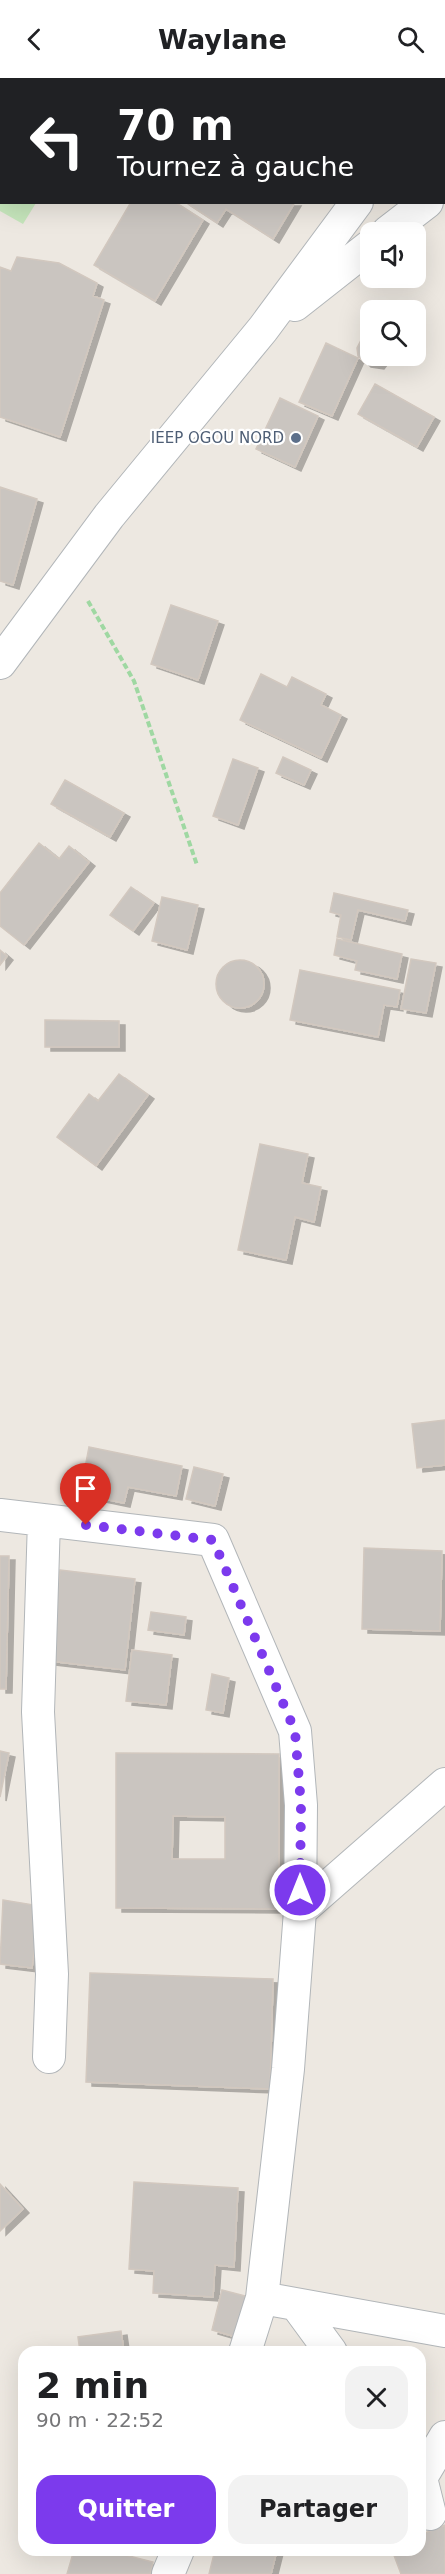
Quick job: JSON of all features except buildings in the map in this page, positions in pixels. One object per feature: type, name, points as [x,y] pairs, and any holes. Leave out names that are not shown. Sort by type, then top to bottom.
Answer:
[{"type":"street","points":[[0,663],[109,516],[263,329],[356,204]]},
{"type":"street","points":[[401,222],[424,204]]},
{"type":"street","points":[[263,329],[360,254]]},
{"type":"street","points":[[0,1515],[213,1540],[295,1731],[301,1805],[300,1911],[288,2069],[262,2298],[247,2346]]},
{"type":"street","points":[[44,1520],[38,1712],[52,1974],[49,2057]]},
{"type":"street","points":[[300,1911],[445,1784]]},
{"type":"street","points":[[262,2298],[298,2307],[445,2331]]},
{"type":"street","points":[[298,2307],[327,2346]]},
{"type":"street","points":[[426,2468],[445,2436]]},
{"type":"street","points":[[426,2498],[430,2514]]},
{"type":"street","points":[[168,2574],[176,2556]]},
{"type":"path","points":[[70,569],[134,681],[197,865]]},
{"type":"green space","points":[[0,204],[35,204],[23,224],[0,211]]},
{"type":"place","name":"IEEP OGOU NORD","points":[[296,438]]},
{"type":"route","points":[[86,1525],[213,1540],[295,1731],[301,1805],[300,1890]]}]
